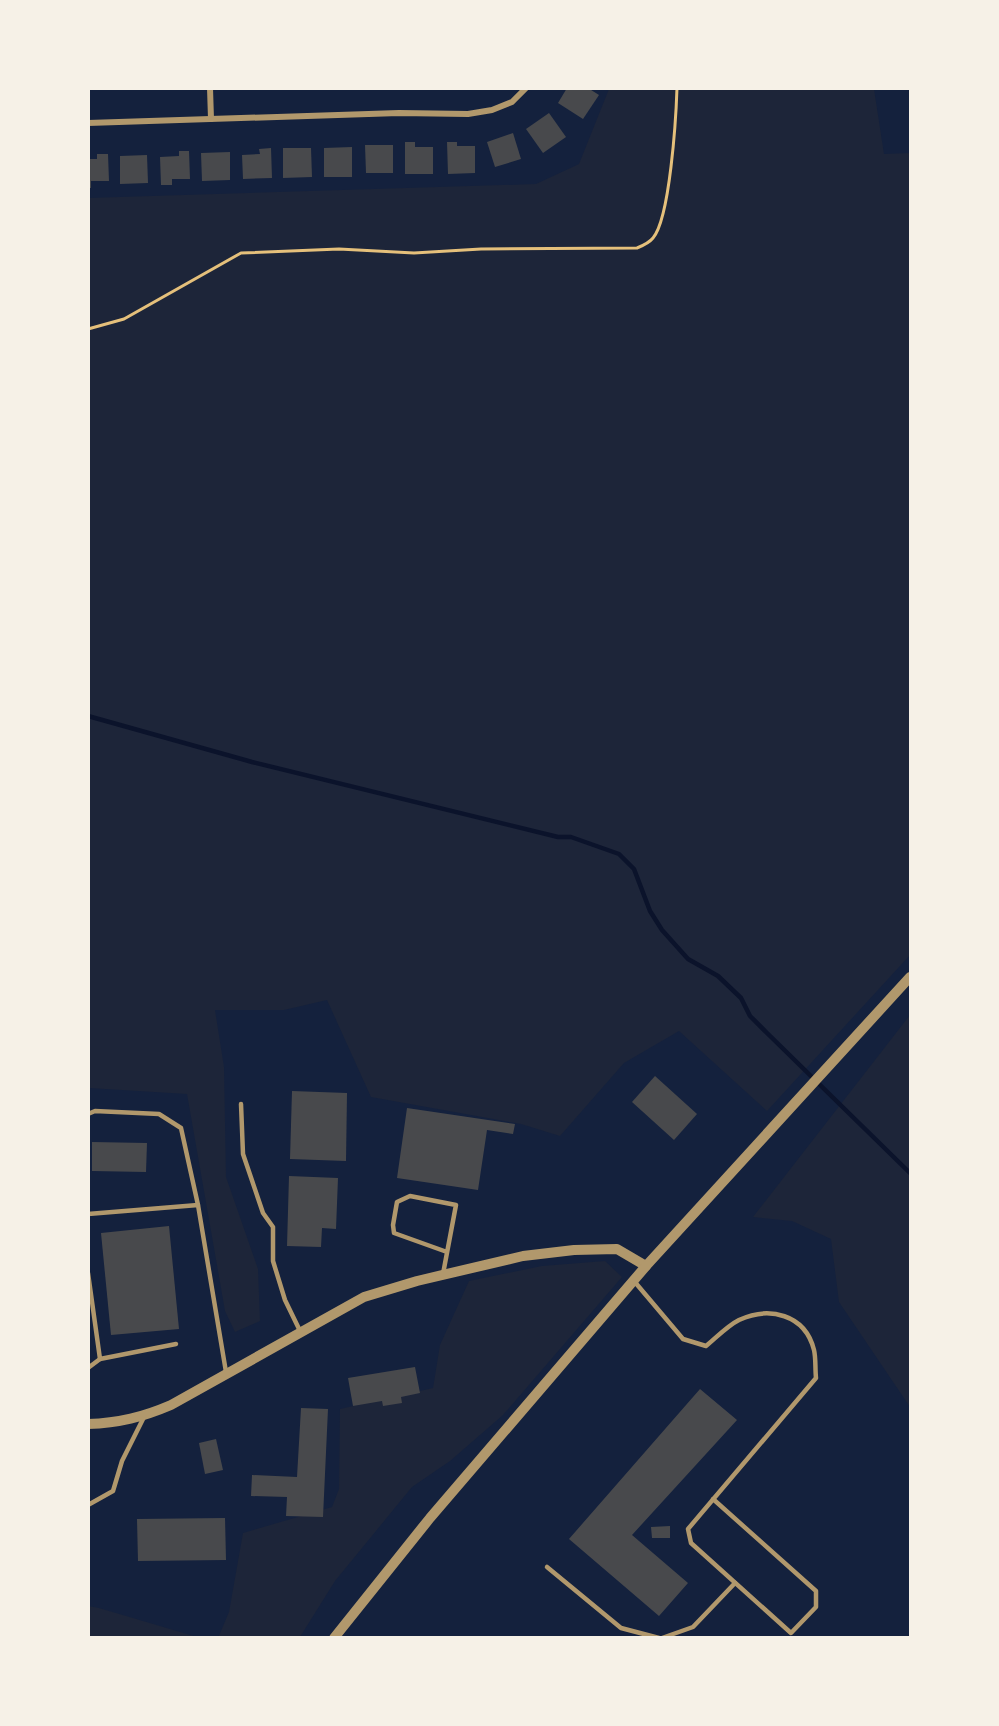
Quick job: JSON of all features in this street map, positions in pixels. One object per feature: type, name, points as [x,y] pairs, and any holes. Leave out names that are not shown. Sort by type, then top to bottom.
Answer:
[{"type":"street","points":[[210,88],[211,119]]},
{"type":"street","points":[[88,123],[399,113],[468,114],[492,110],[512,102],[526,88]]},
{"type":"street","points":[[334,1638],[430,1518],[646,1266],[910,977]]},
{"type":"street","points":[[88,1424],[116,1423],[144,1417],[227,1375],[364,1297],[443,1274],[523,1256],[574,1250],[617,1249],[646,1266]]},
{"type":"lane","points":[[241,1104],[243,1154],[263,1214],[273,1227],[273,1261],[285,1300],[301,1333]]},
{"type":"lane","points":[[88,1114],[95,1111],[159,1114],[181,1128],[198,1205],[227,1375]]},
{"type":"lane","points":[[443,1274],[456,1205],[410,1196],[397,1202],[394,1233],[447,1252]]},
{"type":"lane","points":[[88,1214],[198,1205]]},
{"type":"lane","points":[[88,1273],[100,1359]]},
{"type":"lane","points":[[634,1281],[683,1339],[706,1346],[738,1321],[763,1312],[788,1316],[805,1329],[814,1350],[816,1378],[688,1528],[691,1543],[791,1633],[816,1607],[816,1591],[713,1499]]},
{"type":"lane","points":[[88,1368],[100,1359],[176,1344]]},
{"type":"lane","points":[[88,1505],[113,1491],[122,1461],[144,1417]]},
{"type":"lane","points":[[547,1567],[621,1628],[661,1638],[693,1627],[735,1583]]},
{"type":"path","points":[[88,328],[124,319],[173,294],[241,253],[339,249],[414,254],[481,249],[637,248],[653,239],[662,217],[676,120],[677,88]]},
{"type":"shaded area","points":[[609,89],[874,89],[884,154],[910,153],[910,955],[767,1111],[679,1031],[624,1063],[560,1136],[521,1124],[371,1097],[327,1000],[284,1010],[215,1010],[224,1067],[226,1177],[258,1269],[260,1321],[235,1332],[225,1311],[187,1094],[89,1088],[88,198],[536,184],[579,164]]},
{"type":"shaded area","points":[[910,1015],[910,1407],[839,1302],[831,1239],[792,1221],[753,1217]]},
{"type":"shaded area","points":[[605,1261],[622,1277],[503,1415],[450,1461],[412,1487],[335,1581],[300,1637],[218,1638],[229,1612],[243,1533],[332,1507],[339,1489],[340,1409],[433,1388],[440,1345],[469,1281],[542,1266]]},
{"type":"shaded area","points":[[88,1606],[99,1608],[197,1637],[89,1637]]},
{"type":"building","points":[[567,88],[588,88],[599,95],[583,119],[558,103]]},
{"type":"building","points":[[549,113],[566,137],[543,153],[526,129]]},
{"type":"building","points":[[513,133],[521,159],[495,167],[487,142]]},
{"type":"building","points":[[405,142],[415,142],[415,147],[433,147],[433,174],[405,174]]},
{"type":"building","points":[[447,142],[457,142],[457,146],[475,146],[475,173],[448,174]]},
{"type":"building","points":[[365,145],[393,145],[393,173],[366,173]]},
{"type":"building","points":[[352,147],[352,177],[324,177],[324,148]]},
{"type":"building","points":[[271,148],[272,178],[243,179],[242,155],[260,154],[259,149]]},
{"type":"building","points":[[283,148],[311,148],[312,177],[283,178]]},
{"type":"building","points":[[179,151],[189,151],[190,179],[172,179],[172,185],[161,185],[160,157],[179,156]]},
{"type":"building","points":[[230,152],[230,180],[202,181],[201,153]]},
{"type":"building","points":[[97,154],[108,154],[109,181],[91,181],[91,188],[88,188],[88,159],[97,159]]},
{"type":"building","points":[[147,155],[148,183],[120,184],[120,156]]},
{"type":"building","points":[[655,1076],[697,1114],[674,1140],[632,1102]]},
{"type":"building","points":[[292,1091],[347,1093],[346,1161],[290,1159]]},
{"type":"building","points":[[407,1108],[515,1124],[513,1134],[487,1130],[478,1190],[397,1178]]},
{"type":"building","points":[[92,1142],[147,1143],[146,1172],[92,1171]]},
{"type":"building","points":[[289,1176],[338,1178],[336,1229],[322,1228],[321,1247],[287,1246]]},
{"type":"building","points":[[169,1226],[179,1329],[111,1335],[101,1233]]},
{"type":"building","points":[[415,1367],[420,1393],[401,1397],[402,1403],[383,1406],[382,1401],[353,1406],[348,1378]]},
{"type":"building","points":[[700,1389],[737,1420],[632,1535],[688,1583],[659,1616],[569,1539]]},
{"type":"building","points":[[301,1408],[328,1409],[323,1517],[286,1516],[287,1497],[251,1496],[252,1475],[297,1477]]},
{"type":"building","points":[[216,1439],[223,1470],[205,1474],[199,1443]]},
{"type":"building","points":[[225,1518],[226,1560],[138,1561],[137,1519]]},
{"type":"building","points":[[670,1526],[670,1538],[652,1538],[651,1527]]},
{"type":"waterway","points":[[88,716],[252,762],[558,837],[571,837],[619,854],[634,869],[650,911],[662,930],[688,959],[718,976],[741,998],[750,1016],[910,1173]]}]
